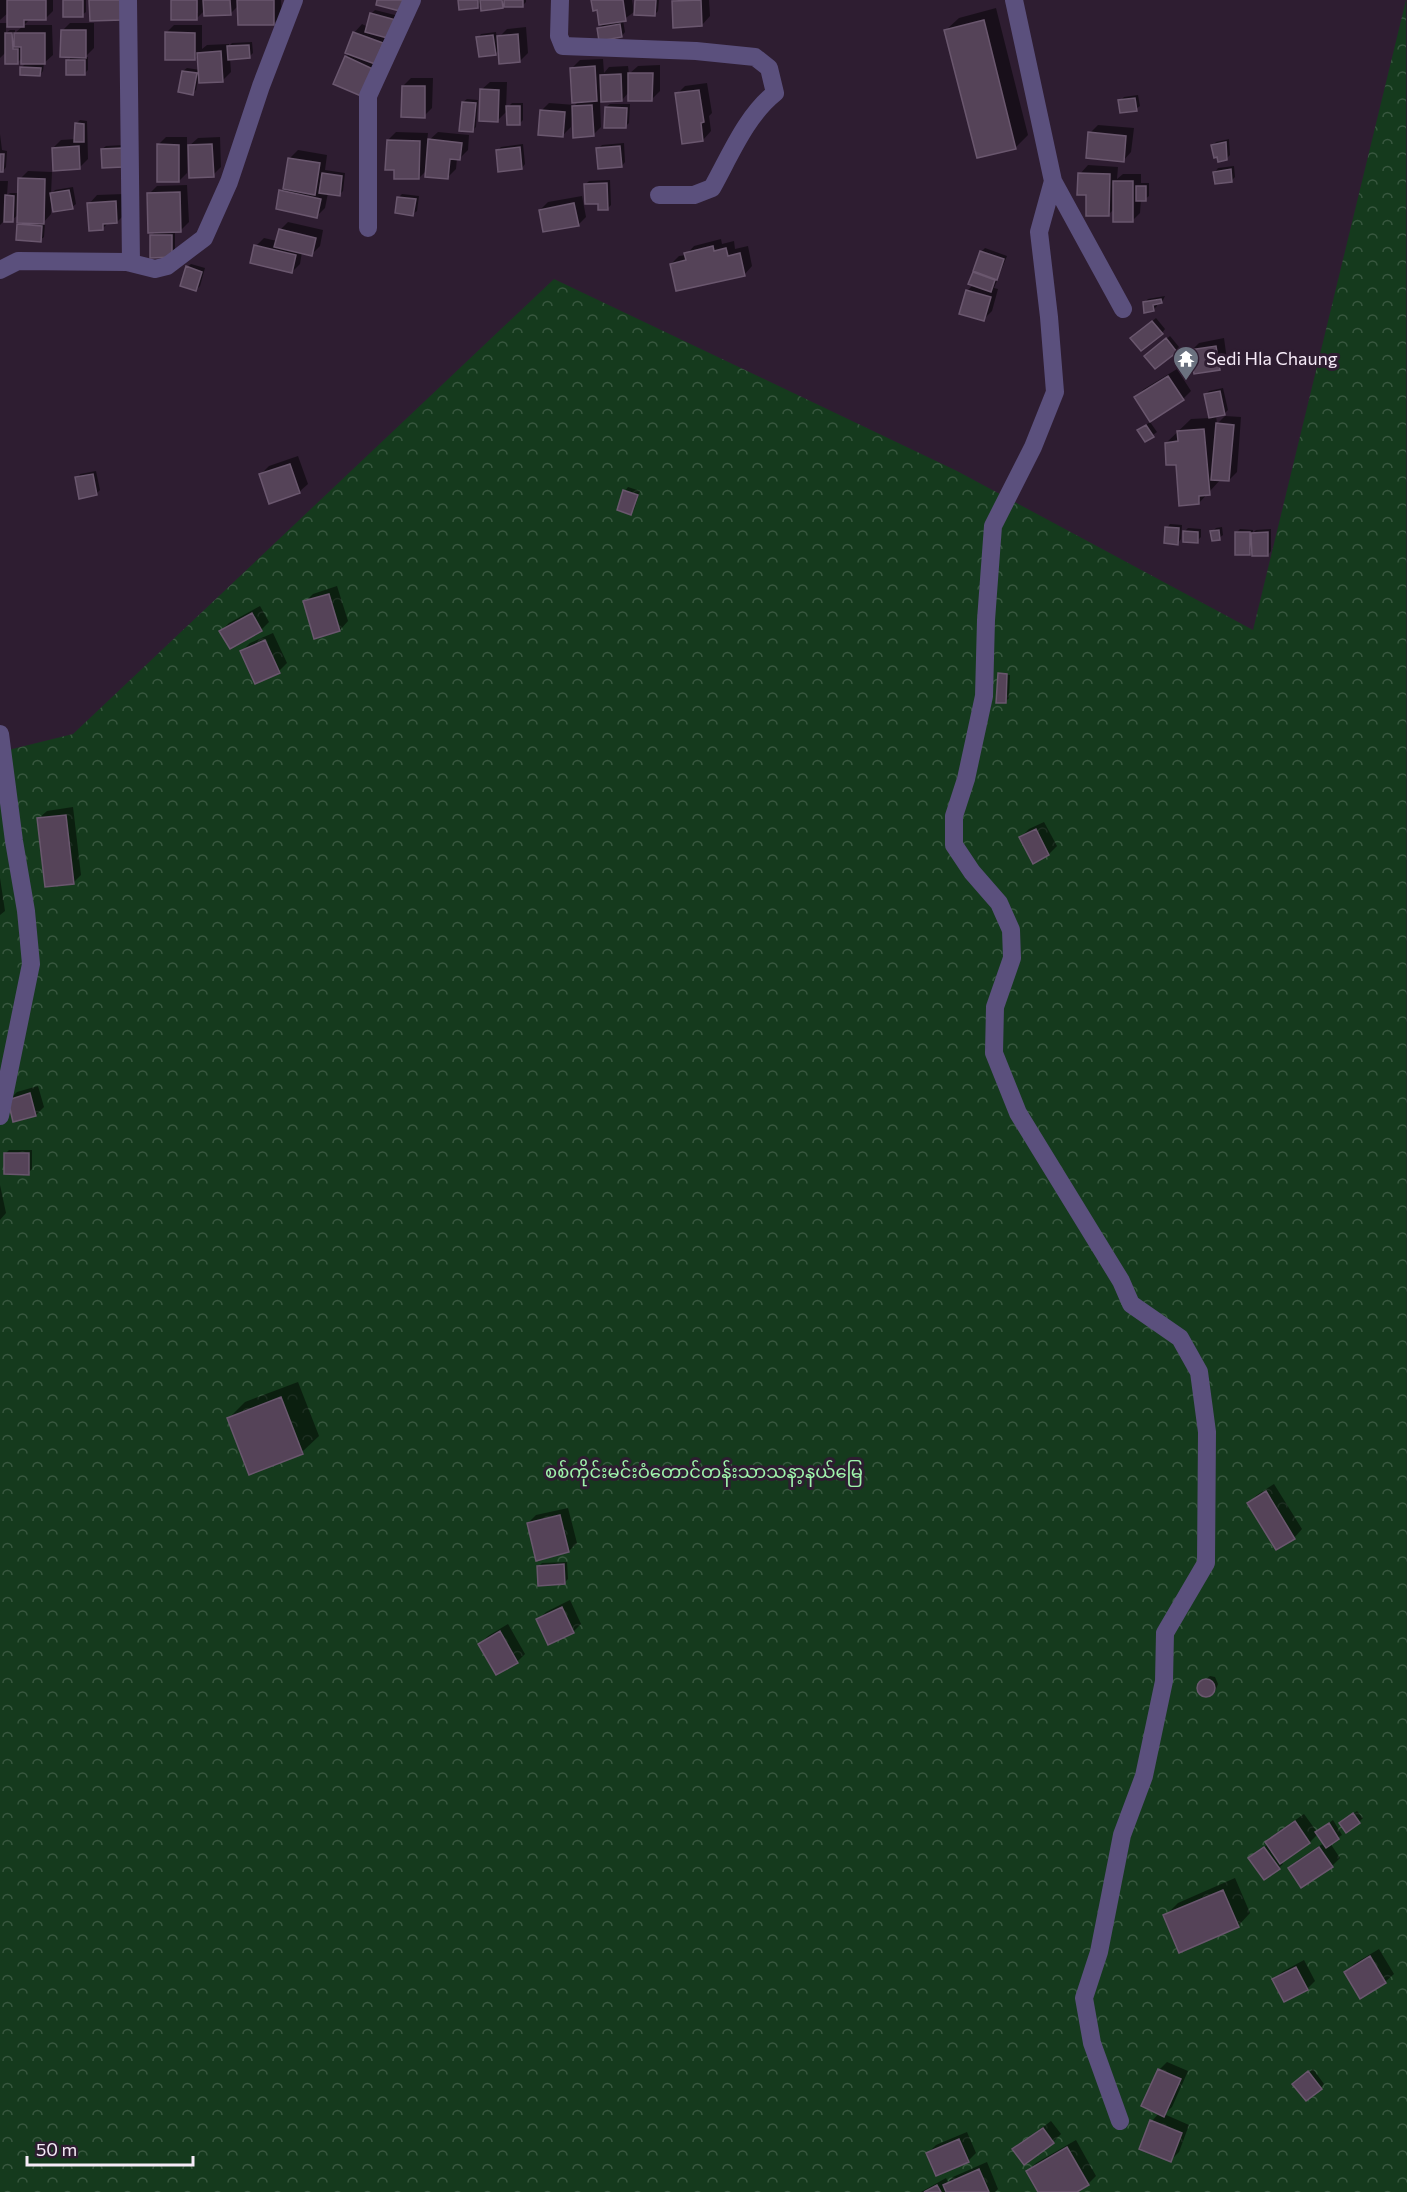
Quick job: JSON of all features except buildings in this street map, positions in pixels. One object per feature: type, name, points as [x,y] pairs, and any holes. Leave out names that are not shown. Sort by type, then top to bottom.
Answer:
[{"type":"street","points":[[128,0],[130,263]]},
{"type":"street","points":[[0,270],[18,261],[130,263],[155,269],[167,266],[204,238],[229,182],[261,86],[294,0]]},
{"type":"street","points":[[368,228],[368,96],[412,0]]},
{"type":"street","points":[[560,0],[559,36],[563,46],[696,51],[755,57],[769,68],[775,93],[764,102],[712,188],[693,195],[659,195]]},
{"type":"street","points":[[1014,0],[1053,181],[1123,309]]},
{"type":"street","points":[[1053,181],[1039,232],[1055,392],[1034,447],[993,526],[986,620],[984,696],[966,779],[954,816],[954,845],[972,872],[999,903],[1011,930],[1012,958],[995,1007],[994,1053],[1018,1113],[1121,1281],[1131,1304],[1180,1338],[1199,1372],[1207,1432],[1206,1563],[1165,1633],[1164,1682],[1144,1776],[1122,1836],[1099,1952],[1084,1998],[1092,2043],[1120,2121]]},
{"type":"street","points":[[0,734],[26,910],[31,964],[0,1116]]},
{"type":"green space","name":"စစ်ကိုင်းမင်းဝံတောင်တန်းသာသနာ့နယ်မြေ","points":[[1406,0],[1407,2192],[0,2192],[0,752],[73,734],[554,279],[957,471],[1253,630]]},
{"type":"place","name":"Sedi Hla Chaung","points":[[1186,382]]}]
